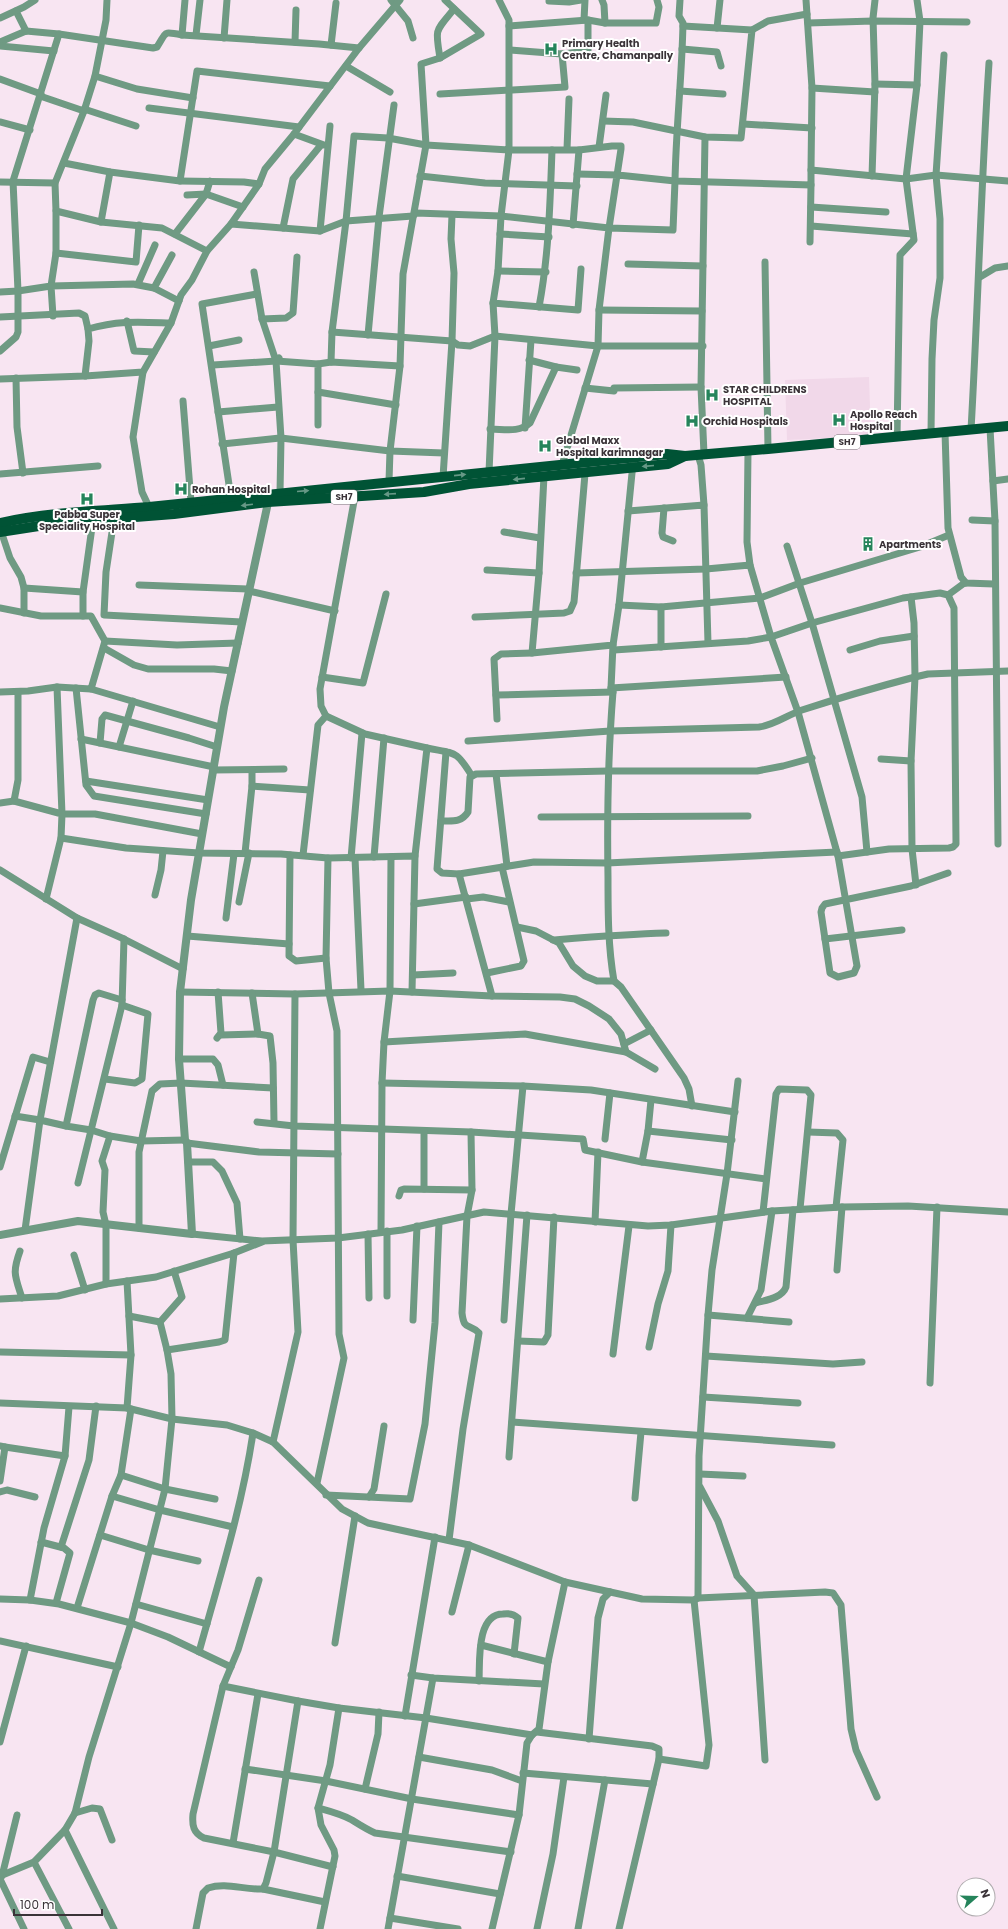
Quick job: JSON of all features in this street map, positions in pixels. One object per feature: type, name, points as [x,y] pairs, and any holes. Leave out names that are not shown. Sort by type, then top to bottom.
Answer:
[{"type":"main road","name":"SH7","points":[[0,529],[114,519],[268,498],[280,493],[389,481],[562,465],[633,463],[668,464],[685,456],[701,454],[748,451],[1008,426]]},
{"type":"main road","name":"SH7","points":[[0,529],[21,518],[75,512],[231,498],[355,496],[424,492],[469,484],[544,476],[585,474],[633,463]]},
{"type":"street","points":[[0,18],[35,0]]},
{"type":"street","points":[[52,316],[51,286],[56,253],[55,183],[84,110],[95,76],[102,40],[107,0]]},
{"type":"street","points":[[182,35],[185,0]]},
{"type":"street","points":[[196,35],[200,0]]},
{"type":"street","points":[[224,38],[227,0]]},
{"type":"street","points":[[328,0],[337,2],[331,45]]},
{"type":"street","points":[[389,481],[390,451],[400,366],[403,274],[426,144],[421,64],[440,58],[481,34],[445,0]]},
{"type":"street","points":[[489,472],[490,429],[496,336],[493,303],[498,271],[501,216],[509,150],[509,20],[499,0]]},
{"type":"street","points":[[550,1],[569,2],[581,0]]},
{"type":"street","points":[[510,50],[562,54],[588,51],[585,0]]},
{"type":"street","points":[[602,0],[604,5],[605,23]]},
{"type":"street","points":[[509,26],[586,20],[605,23],[656,23],[659,7],[657,0]]},
{"type":"street","points":[[231,224],[320,231],[346,221],[379,217],[413,216],[416,213],[501,216],[550,223],[609,228],[672,230],[676,130],[680,91],[683,26],[683,22],[679,16],[680,0]]},
{"type":"street","points":[[717,28],[720,0]]},
{"type":"street","points":[[806,0],[812,88],[810,242]]},
{"type":"street","points":[[872,176],[875,92],[873,21],[875,0]]},
{"type":"street","points":[[897,437],[900,256],[914,240],[906,179],[917,85],[920,21],[917,0]]},
{"type":"street","points":[[149,506],[142,492],[133,437],[143,372],[171,323],[179,301],[207,251],[231,224],[259,184],[265,169],[294,134],[395,2],[408,21],[413,38]]},
{"type":"street","points":[[440,58],[436,34],[438,29],[454,9]]},
{"type":"street","points":[[295,42],[296,10]]},
{"type":"street","points":[[16,11],[26,31]]},
{"type":"street","points":[[683,26],[752,30],[768,21],[807,14]]},
{"type":"street","points":[[808,23],[873,21],[967,22]]},
{"type":"street","points":[[603,121],[633,122],[705,137],[741,138],[752,30]]},
{"type":"street","points":[[0,42],[26,31],[59,34],[153,48],[156,47],[163,34],[168,32],[182,35],[295,42],[359,48]]},
{"type":"street","points":[[0,351],[16,337],[18,317],[13,181],[59,34]]},
{"type":"street","points":[[0,46],[54,51]]},
{"type":"street","points":[[682,50],[717,52],[721,66]]},
{"type":"street","points":[[440,94],[565,87],[562,54]]},
{"type":"street","points":[[930,433],[934,320],[940,278],[940,219],[936,175],[944,55]]},
{"type":"street","points":[[970,430],[980,277],[982,180],[989,63]]},
{"type":"street","points":[[346,66],[390,92]]},
{"type":"street","points":[[180,181],[197,71],[330,86]]},
{"type":"street","points":[[95,76],[136,89],[193,98]]},
{"type":"street","points":[[0,79],[40,95],[136,126]]},
{"type":"street","points":[[875,84],[917,85]]},
{"type":"street","points":[[812,88],[875,92]]},
{"type":"street","points":[[680,91],[723,94]]},
{"type":"street","points":[[599,147],[606,95]]},
{"type":"street","points":[[568,149],[569,99]]},
{"type":"street","points":[[368,335],[379,217],[388,138],[394,105]]},
{"type":"street","points":[[149,108],[299,127]]},
{"type":"street","points":[[0,122],[30,130]]},
{"type":"street","points":[[743,124],[812,128]]},
{"type":"street","points":[[320,231],[324,145],[330,126]]},
{"type":"street","points":[[294,134],[324,145]]},
{"type":"street","points":[[332,362],[332,332],[346,221],[354,136],[388,138],[426,144],[509,150],[579,150],[621,146],[599,310],[598,346],[562,465]]},
{"type":"street","points":[[705,137],[701,465],[704,505],[708,643]]},
{"type":"street","points":[[283,228],[293,179],[324,145]]},
{"type":"street","points":[[539,307],[546,272],[549,237],[552,150]]},
{"type":"street","points":[[573,225],[579,150]]},
{"type":"street","points":[[64,162],[110,172],[180,181],[210,180],[259,184]]},
{"type":"street","points":[[812,170],[906,179],[936,175],[1008,181]]},
{"type":"street","points":[[101,222],[110,172]]},
{"type":"street","points":[[577,174],[618,175],[704,183],[811,186]]},
{"type":"street","points":[[420,176],[506,183],[577,186]]},
{"type":"street","points":[[175,234],[206,194],[210,180]]},
{"type":"street","points":[[0,182],[13,181],[55,183]]},
{"type":"street","points":[[187,195],[206,194],[243,207]]},
{"type":"street","points":[[811,207],[886,212]]},
{"type":"street","points":[[56,211],[101,222],[162,228],[207,251]]},
{"type":"street","points":[[443,477],[452,341],[454,273],[451,239],[452,215]]},
{"type":"street","points":[[56,253],[136,262],[139,225]]},
{"type":"street","points":[[811,226],[913,234]]},
{"type":"street","points":[[500,234],[549,237]]},
{"type":"street","points":[[138,284],[155,245]]},
{"type":"street","points":[[154,288],[172,255]]},
{"type":"street","points":[[262,319],[286,318],[293,313],[297,256]]},
{"type":"street","points":[[765,262],[768,449]]},
{"type":"street","points":[[628,264],[703,266]]},
{"type":"street","points":[[980,277],[995,268],[1008,266]]},
{"type":"street","points":[[493,303],[578,310],[581,269]]},
{"type":"street","points":[[498,271],[546,272]]},
{"type":"street","points":[[254,272],[262,319],[278,359],[280,493]]},
{"type":"street","points":[[0,292],[18,292],[51,286],[138,284],[154,288],[179,301]]},
{"type":"street","points":[[231,498],[222,444],[213,365],[202,304],[257,294]]},
{"type":"street","points":[[599,310],[702,311]]},
{"type":"street","points":[[0,317],[84,314],[88,328],[85,376]]},
{"type":"street","points":[[88,328],[110,322],[127,321],[171,323]]},
{"type":"street","points":[[127,321],[134,351],[154,352]]},
{"type":"street","points":[[332,332],[452,341],[458,345],[470,346],[496,336],[598,346],[703,346]]},
{"type":"street","points":[[209,346],[239,340]]},
{"type":"street","points":[[525,428],[531,340]]},
{"type":"street","points":[[213,365],[278,359],[318,364],[332,362],[400,366]]},
{"type":"street","points":[[529,360],[556,367],[577,370]]},
{"type":"street","points":[[318,364],[318,425]]},
{"type":"street","points":[[490,429],[518,430],[525,428],[530,423],[556,367]]},
{"type":"street","points":[[0,379],[143,372]]},
{"type":"street","points":[[16,378],[17,426],[23,473]]},
{"type":"street","points":[[585,388],[614,390],[701,387]]},
{"type":"street","points":[[318,392],[396,405]]},
{"type":"street","points":[[183,401],[191,502]]},
{"type":"street","points":[[218,412],[278,406]]},
{"type":"street","points":[[990,428],[993,480],[992,497],[995,521],[994,584],[998,844]]},
{"type":"street","points":[[945,432],[949,535],[961,577],[966,583]]},
{"type":"street","points":[[222,444],[280,438],[390,451],[444,453]]},
{"type":"street","points":[[748,451],[746,542],[750,565],[771,637],[798,712],[812,758],[838,854],[846,900],[852,937],[856,970],[850,975],[838,977],[832,976],[830,973],[822,922],[822,908],[825,904],[846,900],[916,885],[948,873]]},
{"type":"street","points":[[614,981],[608,935],[608,771],[614,647],[633,463]]},
{"type":"street","points":[[0,474],[98,466]]},
{"type":"street","points":[[475,617],[536,613],[564,613],[570,611],[574,606],[585,474]]},
{"type":"street","points":[[532,653],[539,573],[544,476]]},
{"type":"street","points":[[993,480],[1008,479]]},
{"type":"street","points":[[355,496],[336,611],[320,689],[321,706],[326,716],[362,733],[459,756],[472,776],[468,812],[458,821],[441,821]]},
{"type":"street","points":[[192,1234],[188,1162],[179,1059],[180,992],[199,853],[220,727],[268,498]]},
{"type":"street","points":[[628,510],[704,505]]},
{"type":"street","points":[[664,508],[663,537],[673,541]]},
{"type":"street","points":[[104,615],[106,572],[114,519]]},
{"type":"street","points":[[83,616],[83,592],[93,520]]},
{"type":"street","points":[[972,520],[995,521]]},
{"type":"street","points":[[0,529],[10,558],[21,577],[24,588],[24,613]]},
{"type":"street","points":[[504,532],[540,538]]},
{"type":"street","points":[[619,606],[661,607],[760,598],[800,583],[920,547],[949,535]]},
{"type":"street","points":[[787,546],[800,583],[835,700],[862,798],[867,852]]},
{"type":"street","points":[[576,573],[750,565]]},
{"type":"street","points":[[487,570],[539,573]]},
{"type":"street","points":[[497,720],[494,659],[496,656],[501,654],[614,647],[661,647],[708,643],[734,643],[771,637],[812,623],[911,597],[940,593],[948,595],[966,583],[994,584]]},
{"type":"street","points":[[139,585],[248,590],[336,611]]},
{"type":"street","points":[[24,588],[83,592]]},
{"type":"street","points":[[322,677],[363,683],[386,594]]},
{"type":"street","points":[[446,752],[437,869],[442,873],[460,874],[534,862],[607,863],[838,854],[953,847],[956,844],[954,608],[948,595]]},
{"type":"street","points":[[911,597],[915,677],[910,761],[912,849],[916,885]]},
{"type":"street","points":[[661,607],[661,647]]},
{"type":"street","points":[[0,608],[41,616],[104,615],[242,622]]},
{"type":"street","points":[[91,616],[104,644],[134,665],[148,669],[214,669],[232,671]]},
{"type":"street","points":[[850,650],[880,641],[914,636]]},
{"type":"street","points":[[104,644],[176,645],[238,643]]},
{"type":"street","points":[[91,689],[104,644]]},
{"type":"street","points":[[468,741],[610,732],[768,726],[798,712],[915,677],[955,673],[1008,671]]},
{"type":"street","points":[[496,695],[612,690],[786,677]]},
{"type":"street","points":[[0,692],[18,692],[57,687],[91,689],[220,727]]},
{"type":"street","points":[[46,899],[61,838],[62,814],[57,687]]},
{"type":"street","points":[[76,688],[86,781],[90,793],[94,796],[206,814]]},
{"type":"street","points":[[14,801],[18,780],[18,692]]},
{"type":"street","points":[[119,747],[133,701]]},
{"type":"street","points":[[100,743],[103,716],[189,738],[217,748]]},
{"type":"street","points":[[302,855],[318,725],[326,716]]},
{"type":"street","points":[[361,990],[353,858],[362,733]]},
{"type":"street","points":[[374,857],[384,738]]},
{"type":"street","points":[[81,739],[213,768],[252,770],[284,769]]},
{"type":"street","points":[[412,992],[415,856],[427,748]]},
{"type":"street","points":[[472,776],[608,771],[757,771],[812,758]]},
{"type":"street","points":[[881,759],[910,761]]},
{"type":"street","points":[[239,902],[247,853],[252,770]]},
{"type":"street","points":[[487,973],[523,965],[524,960],[517,927],[509,902],[504,867],[496,774]]},
{"type":"street","points":[[86,781],[208,800]]},
{"type":"street","points":[[252,786],[310,790]]},
{"type":"street","points":[[0,802],[14,801],[62,814],[95,814],[202,834]]},
{"type":"street","points":[[541,817],[748,816]]},
{"type":"street","points":[[61,838],[126,848],[199,853],[302,855],[328,858],[415,856]]},
{"type":"street","points":[[155,895],[164,851]]},
{"type":"street","points":[[226,918],[234,854]]},
{"type":"street","points":[[290,855],[289,956],[291,960],[296,961],[326,958]]},
{"type":"street","points":[[387,1296],[381,1130],[384,1042],[390,991],[391,857]]},
{"type":"street","points":[[317,1483],[344,1358],[339,1334],[337,1031],[329,993],[326,958],[328,858]]},
{"type":"street","points":[[0,870],[77,918],[124,939],[183,969]]},
{"type":"street","points":[[460,874],[492,996]]},
{"type":"street","points":[[414,904],[484,897],[509,902]]},
{"type":"street","points":[[26,1230],[40,1120],[77,918]]},
{"type":"street","points":[[517,927],[536,931],[561,945],[573,966],[585,976],[597,981],[614,981],[621,987],[684,1078],[689,1089],[692,1106]]},
{"type":"street","points":[[825,939],[902,930]]},
{"type":"street","points":[[553,940],[591,938],[608,935],[666,933]]},
{"type":"street","points":[[187,936],[289,944]]},
{"type":"street","points":[[78,1183],[105,1079],[122,1003],[124,939]]},
{"type":"street","points":[[413,975],[453,973]]},
{"type":"street","points":[[180,992],[252,992],[295,994],[361,990],[492,996],[560,997],[575,999],[609,1019],[621,1034],[625,1048]]},
{"type":"street","points":[[218,992],[219,1037],[267,1034],[271,1038],[274,1123]]},
{"type":"street","points":[[252,992],[258,1034]]},
{"type":"street","points":[[66,1126],[93,1000],[95,995],[99,994],[148,1014],[142,1079],[135,1083],[105,1079]]},
{"type":"street","points":[[273,1442],[298,1332],[293,1240],[295,994]]},
{"type":"street","points":[[625,1048],[651,1030]]},
{"type":"street","points":[[384,1042],[525,1034],[625,1048],[654,1069]]},
{"type":"street","points":[[0,1167],[33,1057],[50,1062]]},
{"type":"street","points":[[179,1059],[213,1059],[218,1065],[223,1085]]},
{"type":"street","points":[[659,1759],[706,1766],[709,1744],[696,1599],[700,1437],[712,1270],[728,1174],[738,1081]]},
{"type":"street","points":[[139,1228],[139,1152],[152,1091],[160,1084],[181,1083],[273,1088]]},
{"type":"street","points":[[382,1083],[523,1086],[590,1090],[735,1112]]},
{"type":"street","points":[[504,1320],[511,1214],[523,1086]]},
{"type":"street","points":[[756,1303],[781,1294],[786,1287],[808,1132],[810,1093],[807,1090],[785,1088],[779,1089],[776,1094],[763,1212]]},
{"type":"street","points":[[605,1139],[610,1093]]},
{"type":"street","points":[[642,1162],[648,1131],[651,1100]]},
{"type":"street","points":[[16,1116],[91,1130],[110,1136],[142,1141],[186,1142],[259,1152],[338,1154]]},
{"type":"street","points":[[257,1122],[294,1126],[471,1132],[583,1138],[585,1150],[642,1162],[766,1179]]},
{"type":"street","points":[[424,1131],[424,1189]]},
{"type":"street","points":[[648,1131],[732,1140]]},
{"type":"street","points":[[449,1540],[463,1429],[479,1333],[475,1329],[466,1326],[463,1322],[462,1313],[467,1216],[472,1190],[471,1132]]},
{"type":"street","points":[[808,1132],[837,1133],[843,1140],[837,1270]]},
{"type":"street","points":[[106,1284],[106,1224],[104,1212],[105,1165],[102,1161],[110,1136]]},
{"type":"street","points":[[595,1222],[598,1152]]},
{"type":"street","points":[[188,1162],[213,1162],[222,1171],[237,1203],[240,1239]]},
{"type":"street","points":[[399,1196],[402,1190],[472,1190]]},
{"type":"street","points":[[0,1235],[78,1221],[262,1241],[338,1238],[384,1232],[484,1212],[527,1214],[629,1226],[672,1225],[772,1211],[839,1207],[938,1207],[1008,1212]]},
{"type":"street","points":[[930,1383],[938,1207]]},
{"type":"street","points":[[747,1318],[756,1303],[761,1290],[772,1211]]},
{"type":"street","points":[[509,1457],[527,1214]]},
{"type":"street","points":[[518,1341],[541,1343],[546,1341],[548,1335],[554,1217]]},
{"type":"street","points":[[326,1495],[410,1499],[425,1424],[435,1323],[439,1222]]},
{"type":"street","points":[[649,1347],[658,1304],[668,1271],[672,1225]]},
{"type":"street","points":[[413,1320],[417,1226]]},
{"type":"street","points":[[612,1354],[629,1226]]},
{"type":"street","points":[[368,1234],[369,1298]]},
{"type":"street","points":[[0,1298],[58,1296],[106,1284],[156,1277],[234,1253],[262,1241]]},
{"type":"street","points":[[20,1251],[14,1266],[14,1273],[22,1298]]},
{"type":"street","points":[[168,1350],[225,1340],[234,1253]]},
{"type":"street","points":[[74,1255],[85,1290]]},
{"type":"street","points":[[160,1322],[182,1297],[174,1271]]},
{"type":"street","points":[[77,1608],[112,1496],[121,1475],[129,1409],[131,1355],[127,1281]]},
{"type":"street","points":[[129,1316],[160,1322]]},
{"type":"street","points":[[708,1316],[789,1322]]},
{"type":"street","points":[[1,1877],[34,1862],[65,1830],[75,1813],[82,1791],[89,1757],[131,1623],[165,1489],[172,1419],[171,1374],[168,1350],[160,1322]]},
{"type":"street","points":[[0,1352],[131,1355]]},
{"type":"street","points":[[706,1356],[833,1364],[862,1362]]},
{"type":"street","points":[[703,1397],[798,1402]]},
{"type":"street","points":[[0,1403],[69,1407],[96,1406],[129,1409],[172,1419],[227,1425],[253,1433],[273,1442],[317,1483],[326,1495],[342,1509],[368,1523],[469,1545],[565,1582],[656,1600],[824,1592],[833,1593],[840,1605],[851,1729],[856,1750],[877,1797]]},
{"type":"street","points":[[61,1547],[89,1460],[96,1406]]},
{"type":"street","points":[[30,1600],[44,1528],[65,1456],[69,1407]]},
{"type":"street","points":[[512,1422],[700,1437],[832,1445]]},
{"type":"street","points":[[369,1497],[374,1489],[384,1426]]},
{"type":"street","points":[[635,1498],[641,1432]]},
{"type":"street","points":[[199,1652],[233,1526],[250,1454],[253,1433]]},
{"type":"street","points":[[0,1481],[2,1447],[65,1456]]},
{"type":"street","points":[[700,1474],[744,1476]]},
{"type":"street","points":[[121,1475],[165,1489],[215,1499]]},
{"type":"street","points":[[699,1485],[718,1521],[736,1576],[754,1596],[765,1760]]},
{"type":"street","points":[[0,1492],[6,1490],[35,1497]]},
{"type":"street","points":[[112,1496],[160,1510],[233,1526]]},
{"type":"street","points":[[335,1643],[355,1516]]},
{"type":"street","points":[[100,1535],[150,1550],[198,1561]]},
{"type":"street","points":[[405,1716],[435,1537]]},
{"type":"street","points":[[41,1542],[68,1549],[70,1553],[56,1603]]},
{"type":"street","points":[[452,1612],[469,1545]]},
{"type":"street","points":[[259,1580],[247,1622],[223,1686],[210,1738],[193,1822],[194,1829],[199,1836],[274,1852],[333,1867]]},
{"type":"street","points":[[492,1929],[519,1816],[527,1743],[540,1725],[544,1684],[565,1582]]},
{"type":"street","points":[[589,1740],[598,1618],[603,1599],[610,1592]]},
{"type":"street","points":[[0,1599],[56,1603],[131,1623],[168,1637],[231,1667]]},
{"type":"street","points":[[136,1604],[207,1624]]},
{"type":"street","points":[[479,1681],[481,1645],[487,1622],[490,1618],[502,1613],[516,1616],[518,1621],[514,1654]]},
{"type":"street","points":[[0,1642],[26,1646],[118,1667]]},
{"type":"street","points":[[481,1645],[548,1662]]},
{"type":"street","points":[[0,1738],[26,1646]]},
{"type":"street","points":[[411,1675],[433,1678],[544,1684]]},
{"type":"street","points":[[388,1929],[433,1678]]},
{"type":"street","points":[[223,1686],[258,1694],[339,1708],[426,1718],[534,1734],[657,1747],[660,1753],[659,1759],[619,1929]]},
{"type":"street","points":[[233,1843],[258,1694]]},
{"type":"street","points":[[263,1889],[274,1852],[298,1701]]},
{"type":"street","points":[[320,1929],[335,1856],[334,1850],[320,1825],[318,1808],[330,1766],[339,1708]]},
{"type":"street","points":[[366,1789],[378,1734],[379,1712]]},
{"type":"street","points":[[419,1758],[492,1770],[522,1781]]},
{"type":"street","points":[[245,1769],[326,1781],[412,1799],[519,1816]]},
{"type":"street","points":[[523,1773],[653,1784]]},
{"type":"street","points":[[537,1929],[554,1854],[564,1776]]},
{"type":"street","points":[[578,1929],[605,1780]]},
{"type":"street","points":[[75,1813],[92,1808],[100,1809],[112,1840]]},
{"type":"street","points":[[318,1808],[334,1812],[351,1820],[363,1828],[375,1832],[404,1838],[511,1852]]},
{"type":"street","points":[[17,1815],[1,1877],[24,1929]]},
{"type":"street","points":[[65,1830],[114,1929]]},
{"type":"street","points":[[34,1862],[69,1929]]},
{"type":"street","points":[[397,1876],[500,1894]]},
{"type":"street","points":[[196,1929],[203,1893],[208,1888],[224,1885],[246,1889],[263,1889],[325,1902]]},
{"type":"street","points":[[390,1918],[458,1929]]},
{"type":"shaded area","points":[[869,377],[871,436],[787,440],[785,380]]},
{"type":"place","name":"Primary Health Centre, Chamanpally","points":[[551,49]]},
{"type":"place","name":"STAR CHILDRENS HOSPITAL","points":[[712,395]]},
{"type":"place","name":"Apollo Reach Hospital","points":[[839,420]]},
{"type":"place","name":"Orchid Hospitals","points":[[692,421]]},
{"type":"place","name":"Global Maxx Hospital karimnagar","points":[[545,446]]},
{"type":"place","name":"Rohan Hospital","points":[[181,489]]},
{"type":"place","name":"Pabba Super Speciality Hospital","points":[[87,499]]},
{"type":"place","name":"Apartments","points":[[868,544]]}]
